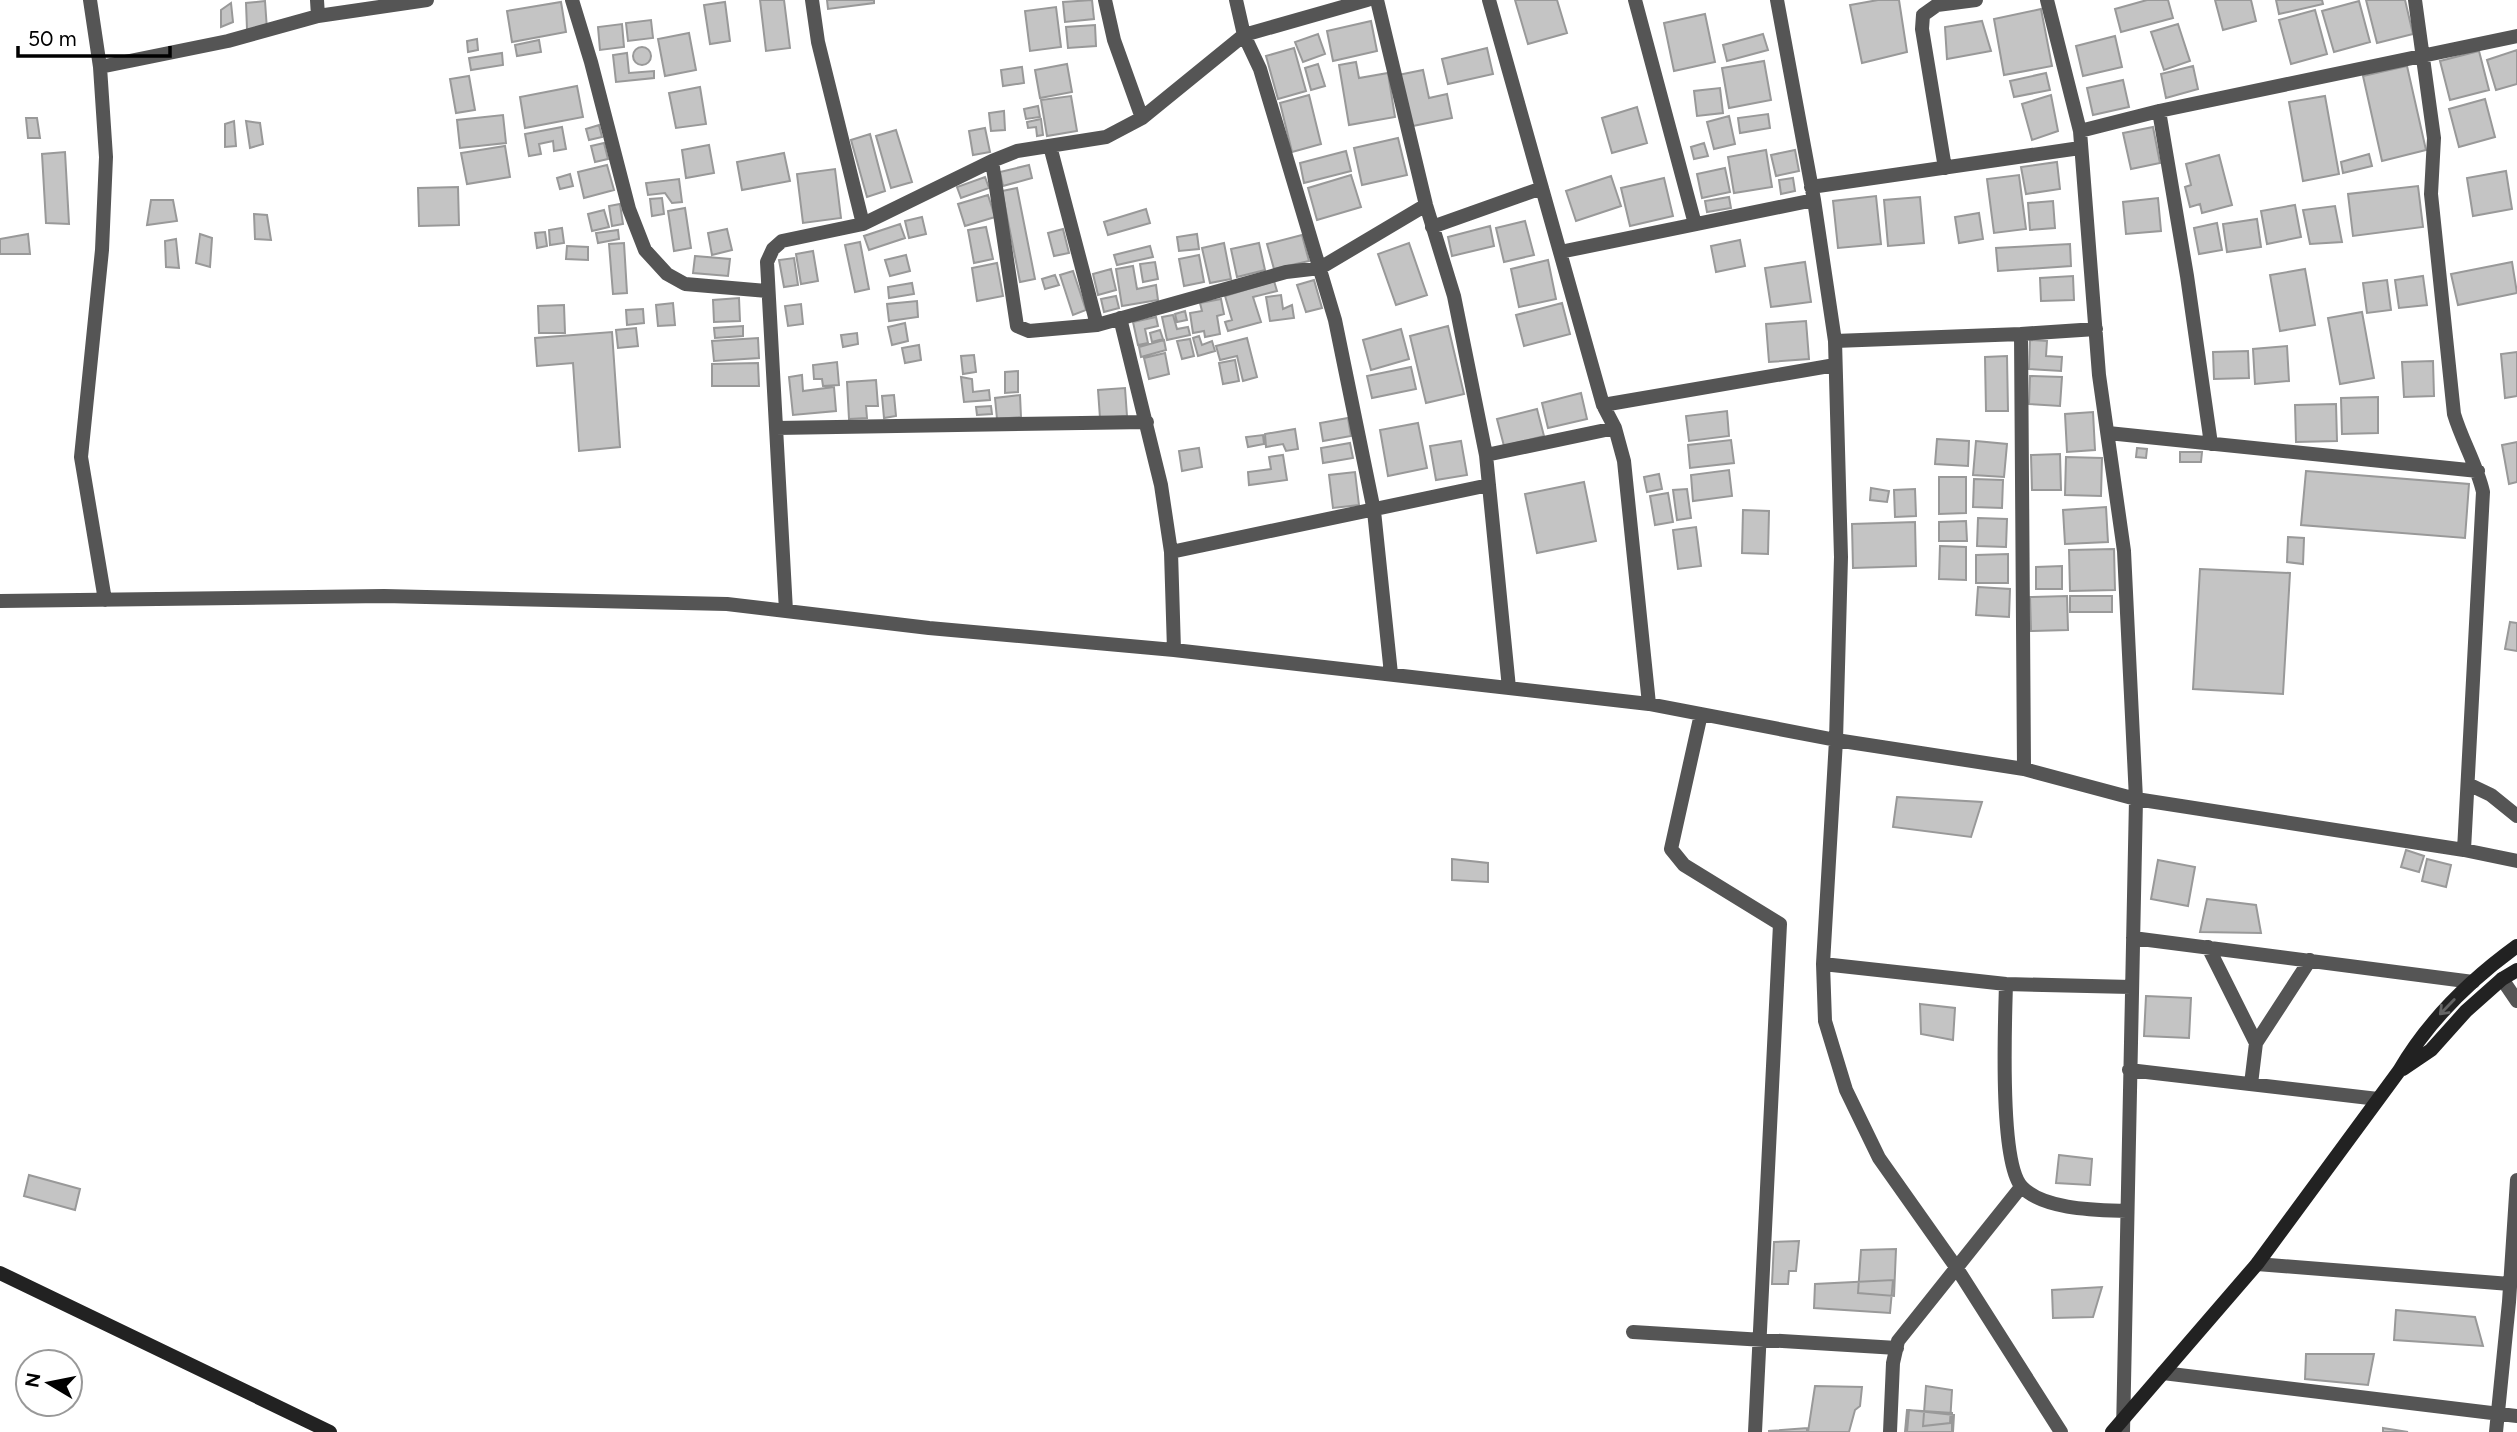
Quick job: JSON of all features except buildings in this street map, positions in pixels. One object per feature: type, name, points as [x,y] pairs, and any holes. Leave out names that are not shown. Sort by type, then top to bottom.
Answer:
[{"type":"main road","points":[[2112,1432],[2257,1264],[2399,1071],[2417,1041],[2473,982],[2517,946]]},
{"type":"main road","points":[[2399,1071],[2431,1050],[2466,1011],[2502,979],[2517,970]]},
{"type":"main road","points":[[0,1273],[330,1432]]},
{"type":"street","points":[[90,0],[100,67],[106,157],[102,250],[81,457],[105,600]]},
{"type":"street","points":[[317,0],[318,16]]},
{"type":"street","points":[[100,67],[228,41],[318,16],[427,0]]},
{"type":"street","points":[[572,0],[629,209],[645,250],[667,274],[685,284],[768,291]]},
{"type":"street","points":[[812,0],[818,42],[863,224]]},
{"type":"street","points":[[1105,0],[1114,40],[1142,118]]},
{"type":"street","points":[[1236,0],[1244,35],[1260,69],[1335,320],[1374,511],[1391,674]]},
{"type":"street","points":[[786,611],[768,291],[767,262],[772,249],[782,241],[863,224],[1017,151],[1106,137],[1142,118],[1244,35],[1367,0]]},
{"type":"street","points":[[1377,0],[1426,205],[1454,296],[1486,455],[1509,688]]},
{"type":"street","points":[[1489,0],[1603,405],[1615,428],[1624,461],[1649,704]]},
{"type":"street","points":[[1635,0],[1695,224]]},
{"type":"street","points":[[1777,0],[1812,193],[1835,341],[1841,556],[1836,740],[1824,964],[1825,1021],[1846,1090],[1879,1158],[1956,1267],[2061,1432]]},
{"type":"street","points":[[1945,168],[1922,29],[1923,15],[1937,5],[1975,0]]},
{"type":"street","points":[[2047,0],[2080,131],[2096,330],[2124,551],[2136,799],[2123,1432]]},
{"type":"street","points":[[2415,0],[2434,138],[2431,194],[2454,414],[2462,442],[2478,471],[2483,492],[2464,850]]},
{"type":"street","points":[[2080,131],[2159,111],[2517,36]]},
{"type":"street","points":[[2159,111],[2187,276],[2210,444]]},
{"type":"street","points":[[1050,146],[1097,325]]},
{"type":"street","points":[[1560,252],[1695,224],[1812,193],[1945,168],[2080,148]]},
{"type":"street","points":[[992,161],[1017,326],[1029,331],[1097,325],[1286,272],[1321,268],[1426,205]]},
{"type":"street","points":[[1432,227],[1542,188]]},
{"type":"street","points":[[1120,318],[1161,485],[1171,552],[1174,650]]},
{"type":"street","points":[[1835,341],[2096,330]]},
{"type":"street","points":[[2021,334],[2024,769]]},
{"type":"street","points":[[1603,405],[1835,365]]},
{"type":"street","points":[[776,428],[1147,422]]},
{"type":"street","points":[[1486,455],[1615,428]]},
{"type":"street","points":[[2108,433],[2478,471]]},
{"type":"street","points":[[1171,552],[1489,485]]},
{"type":"street","points":[[0,601],[384,596],[727,604],[929,628],[1174,650],[1649,704],[1836,740],[2024,769],[2136,799],[2464,850],[2517,861]]},
{"type":"street","points":[[1701,714],[1671,849],[1684,865],[1780,924],[1755,1432]]},
{"type":"street","points":[[2468,784],[2491,795],[2517,817]]},
{"type":"street","points":[[2133,937],[2473,982]]},
{"type":"street","points":[[2208,947],[2256,1043]]},
{"type":"street","points":[[2251,1084],[2256,1043],[2310,960]]},
{"type":"street","points":[[1824,964],[2006,984],[2132,986]]},
{"type":"street","points":[[2502,979],[2517,1001]]},
{"type":"street","points":[[2006,984],[2004,1082],[2012,1163],[2021,1187],[2041,1198],[2073,1209],[2126,1211]]},
{"type":"street","points":[[2129,1070],[2378,1099]]},
{"type":"street","points":[[2496,1432],[2513,1302],[2510,1284],[2517,1181]]},
{"type":"street","points":[[1890,1432],[1893,1363],[1898,1341],[2021,1187]]},
{"type":"street","points":[[2257,1264],[2510,1284]]},
{"type":"street","points":[[1633,1332],[1897,1348]]},
{"type":"street","points":[[2163,1373],[2517,1416]]}]
